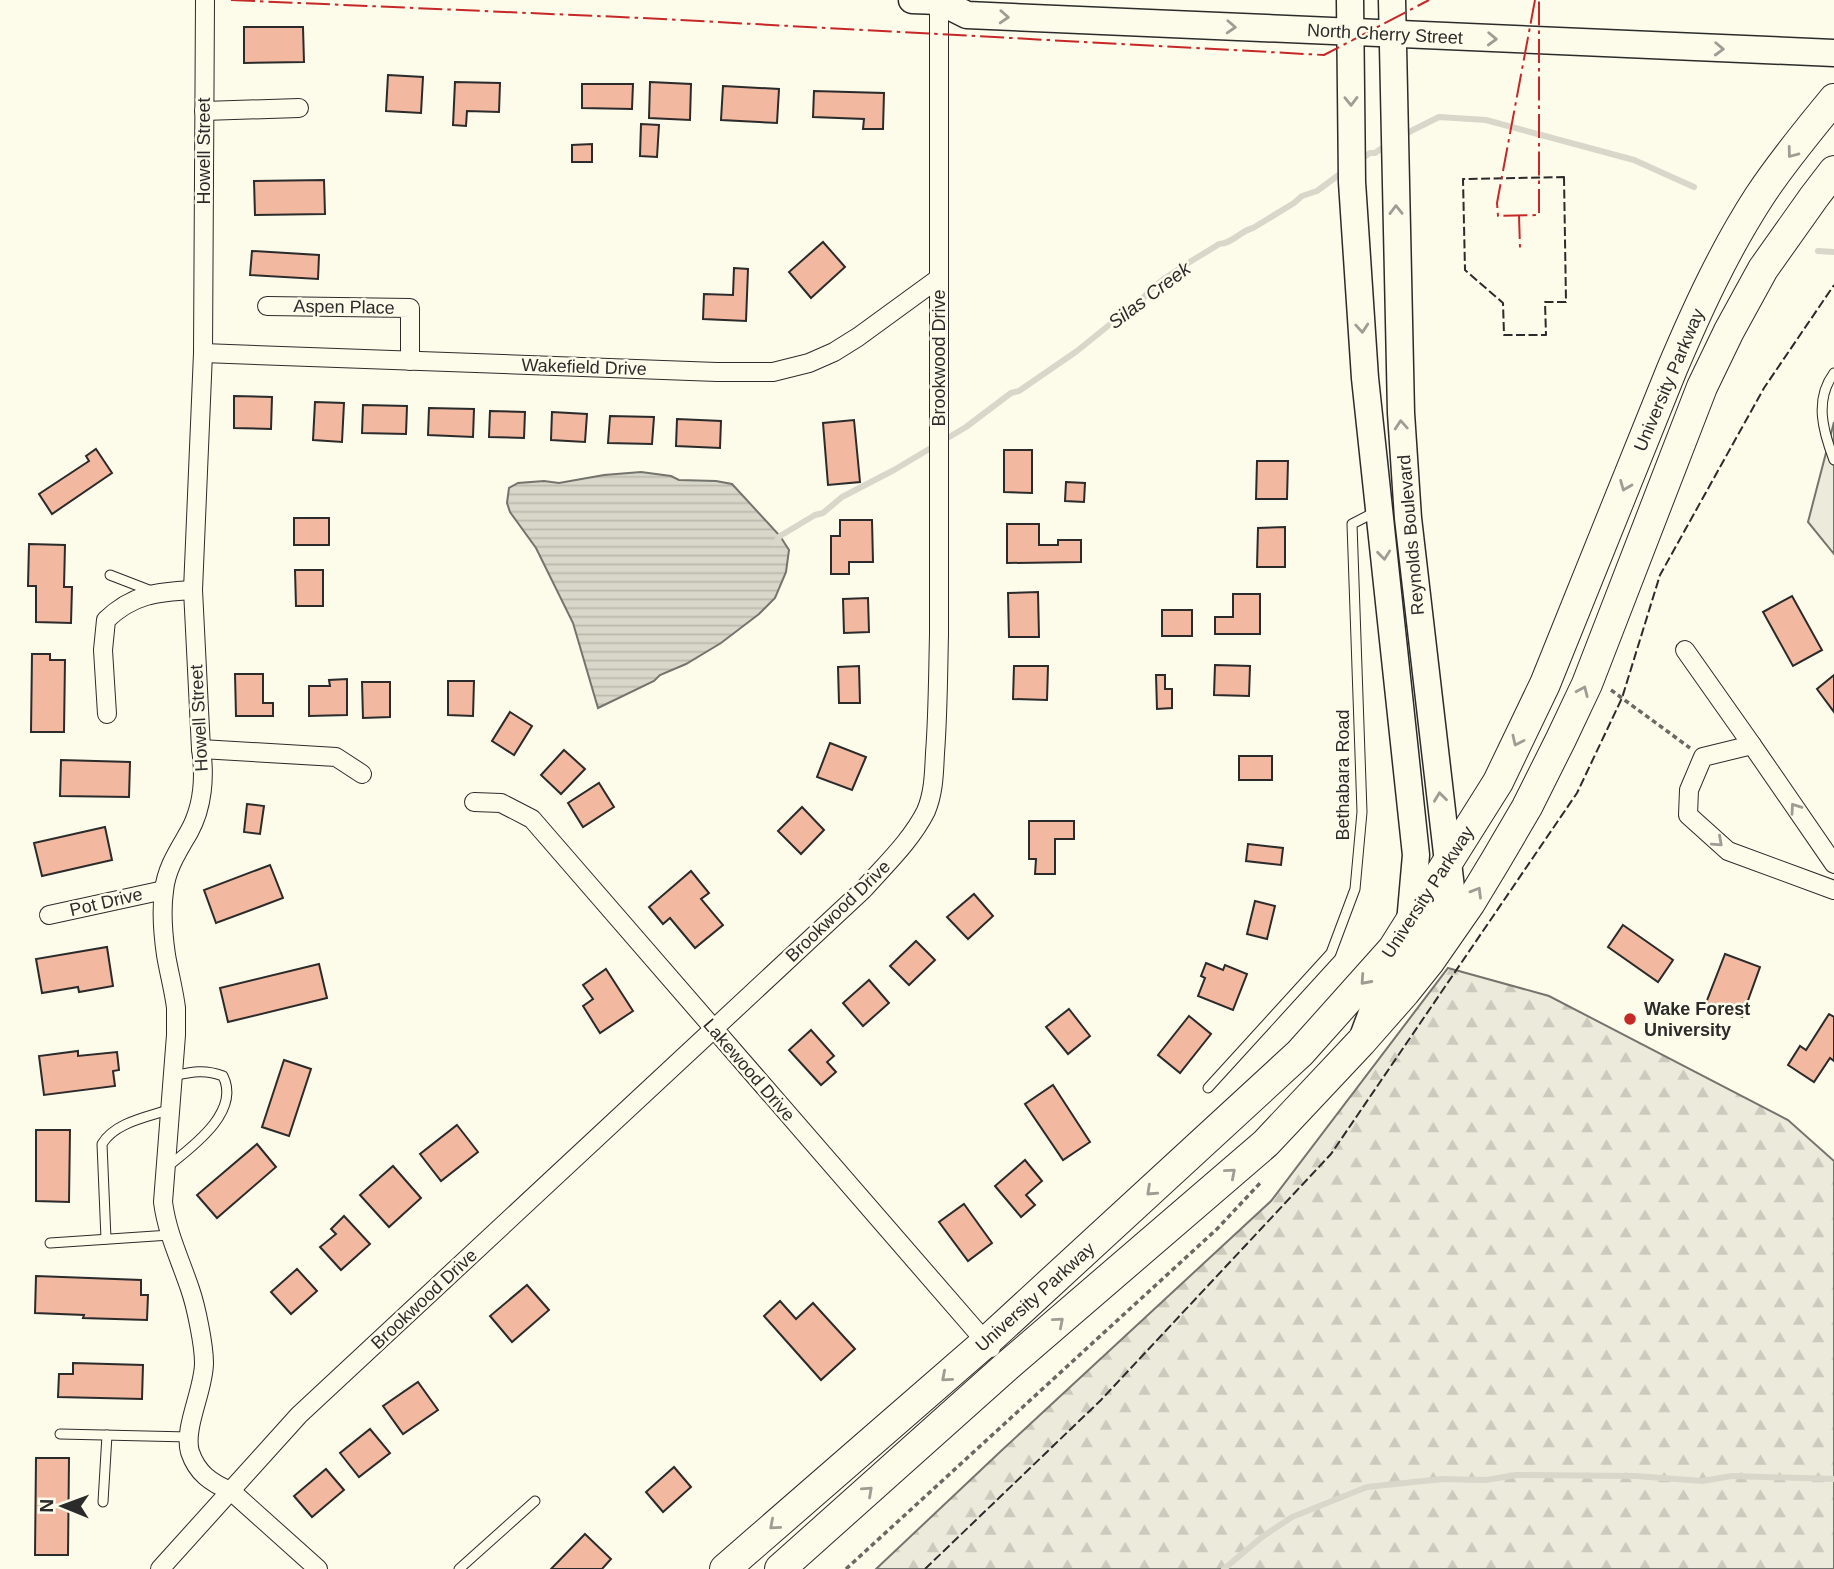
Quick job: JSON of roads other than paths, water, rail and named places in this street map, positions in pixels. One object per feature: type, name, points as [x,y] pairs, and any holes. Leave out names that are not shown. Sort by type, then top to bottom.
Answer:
[{"type":"main road","name":"North Cherry Street","points":[[912,0],[940,1],[967,15],[1834,53]]},
{"type":"main road","name":"Reynolds Boulevard","points":[[1350,0],[1352,182],[1365,378],[1415,844],[1410,923]]},
{"type":"main road","name":"Reynolds Boulevard","points":[[1361,1042],[1376,1002],[1405,966],[1446,905],[1451,888],[1408,518],[1401,413],[1392,0]]},
{"type":"main road","name":"University Parkway","points":[[725,1569],[986,1342],[1300,1053],[1393,949],[1498,782],[1545,684],[1672,369],[1723,259],[1760,195],[1834,99]]},
{"type":"main road","name":"University Parkway","points":[[780,1569],[1007,1366],[1266,1143],[1361,1042],[1448,937],[1527,807],[1587,684],[1691,415],[1715,360],[1763,270],[1834,172]]},
{"type":"street","name":"Howell Street","points":[[205,0],[203,354],[193,590],[203,768],[197,814],[175,854],[164,890],[163,925],[176,1007],[163,1202],[170,1235],[191,1290],[204,1363],[201,1391],[194,1409],[189,1437],[191,1455],[200,1471],[214,1484],[231,1491],[318,1569]]},
{"type":"street","name":"Brookwood Drive","points":[[160,1569],[299,1415],[863,890],[901,849],[927,809],[933,791],[939,635],[940,1]]},
{"type":"street","points":[[204,111],[299,108]]},
{"type":"street","name":"Wakefield Drive","points":[[203,354],[773,372],[809,363],[834,352],[939,278]]},
{"type":"street","name":"Aspen Place","points":[[267,306],[410,308],[410,361]]},
{"type":"street","points":[[107,714],[103,650],[106,620],[122,606],[156,593],[193,590]]},
{"type":"street","points":[[1685,650],[1834,864]]},
{"type":"street","points":[[1752,745],[1703,757],[1689,790],[1688,815],[1728,851],[1834,890]]},
{"type":"street","points":[[201,749],[336,757],[362,774]]},
{"type":"street","name":"Lakewood Drive","points":[[474,802],[500,803],[532,819],[1007,1366]]},
{"type":"street","name":"Pot Drive","points":[[49,915],[164,890]]},
{"type":"lane","points":[[1834,373],[1826,385],[1821,402],[1824,426],[1834,460]]},
{"type":"lane","name":"Bethabara Road","points":[[1208,1088],[1331,953],[1355,890],[1362,812],[1352,524],[1379,510]]},
{"type":"lane","points":[[110,575],[156,593]]},
{"type":"lane","points":[[167,1167],[192,1147],[218,1120],[227,1098],[227,1084],[223,1076],[196,1071],[173,1076]]},
{"type":"lane","points":[[106,1240],[102,1144],[116,1128],[171,1108]]},
{"type":"lane","points":[[50,1243],[170,1235]]},
{"type":"lane","points":[[60,1434],[189,1437]]},
{"type":"lane","points":[[103,1502],[107,1435]]},
{"type":"lane","points":[[458,1569],[535,1501]]},
{"type":"waterway","name":"Silas Creek","points":[[1403,135],[1439,117],[1486,120],[1634,160],[1694,187]]},
{"type":"waterway","name":"Silas Creek","points":[[1358,161],[1388,144]]},
{"type":"waterway","name":"Silas Creek","points":[[775,543],[780,536],[823,513],[842,497],[966,427],[1011,393],[1019,391],[1077,351],[1132,309],[1149,291],[1174,272],[1219,244],[1253,228],[1302,196],[1317,191],[1344,171]]},
{"type":"waterway","name":"Silas Creek","points":[[1818,251],[1834,252]]},
{"type":"waterway","points":[[1224,1569],[1262,1537],[1292,1517],[1367,1487],[1442,1479],[1486,1480],[1516,1475],[1635,1476],[1702,1481],[1732,1476],[1834,1479]]},
{"type":"place","name":"Wake Forest University","points":[[1630,1019]]}]
